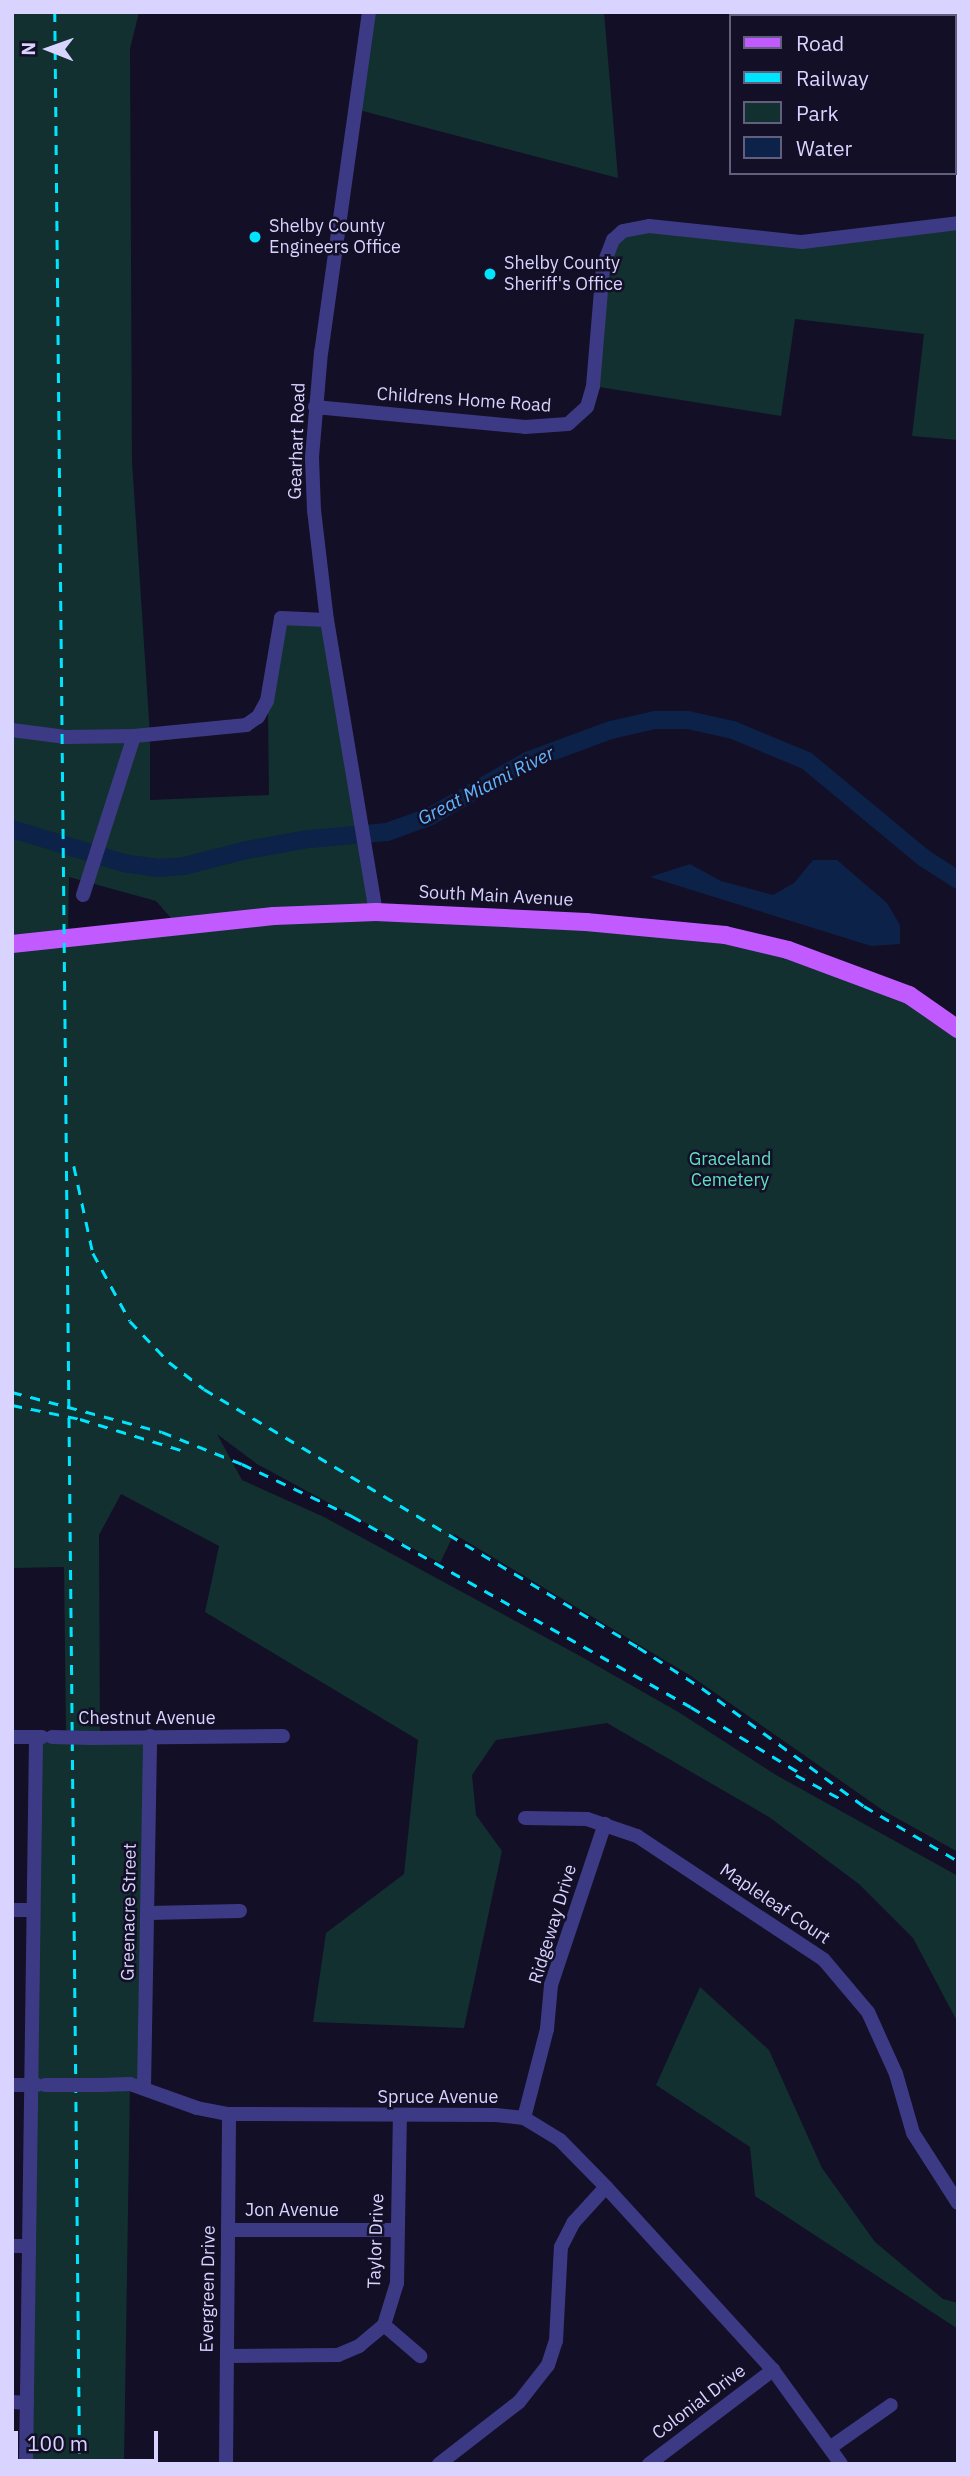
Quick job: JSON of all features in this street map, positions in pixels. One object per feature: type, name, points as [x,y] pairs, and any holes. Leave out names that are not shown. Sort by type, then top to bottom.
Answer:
[{"type":"main road","name":"South Main Avenue","points":[[12,944],[274,916],[376,912],[573,921],[725,935],[788,950],[909,995],[958,1029]]},
{"type":"street","name":"Gearhart Road","points":[[369,12],[315,407],[314,510],[327,620],[376,912]]},
{"type":"street","name":"Childrens Home Road","points":[[315,407],[525,427],[568,424],[587,407],[593,386],[605,259],[613,240],[623,231],[649,226],[802,242],[958,223]]},
{"type":"street","points":[[12,730],[66,737],[134,736],[246,725],[258,717],[267,701],[281,618],[327,620]]},
{"type":"street","points":[[83,895],[134,736]]},
{"type":"street","name":"Greenacre Street","points":[[144,2088],[150,1736]]},
{"type":"street","name":"Chestnut Avenue","points":[[12,1737],[283,1736]]},
{"type":"street","points":[[26,2464],[20,2402],[28,2246],[36,1737]]},
{"type":"street","name":"Mapleleaf Court","points":[[524,1818],[587,1819],[637,1836],[824,1960],[868,2012],[896,2074],[913,2133],[958,2203]]},
{"type":"street","name":"Ridgeway Drive","points":[[524,2119],[547,2029],[551,1985],[605,1824]]},
{"type":"street","points":[[12,1910],[33,1910]]},
{"type":"street","points":[[149,1913],[240,1912]]},
{"type":"street","name":"Spruce Avenue","points":[[12,2085],[130,2084],[197,2108],[229,2114],[496,2115],[524,2119],[560,2140],[606,2187],[772,2370],[841,2464]]},
{"type":"street","name":"Evergreen Drive","points":[[226,2464],[229,2114]]},
{"type":"street","name":"Taylor Drive","points":[[384,2325],[397,2283],[400,2116]]},
{"type":"street","points":[[439,2464],[519,2402],[548,2365],[556,2341],[561,2247],[574,2222],[606,2187]]},
{"type":"street","name":"Jon Avenue","points":[[229,2230],[396,2230]]},
{"type":"street","points":[[12,2246],[28,2246]]},
{"type":"street","points":[[227,2356],[338,2355],[359,2346],[384,2325],[420,2356]]},
{"type":"street","name":"Colonial Drive","points":[[649,2464],[666,2459],[772,2370]]},
{"type":"street","points":[[831,2447],[891,2405]]},
{"type":"green space","name":"Graceland Cemetery","points":[[12,12],[139,12],[130,49],[132,461],[150,735],[150,800],[269,795],[268,711],[287,620],[327,620],[376,912],[725,935],[909,995],[958,1029],[958,1852],[884,1811],[691,1676],[454,1534],[440,1563],[257,1464],[217,1434],[242,1480],[324,1517],[580,1656],[680,1713],[776,1775],[958,1876],[958,2023],[913,1938],[859,1884],[769,1817],[607,1723],[496,1740],[472,1775],[476,1815],[502,1851],[464,2028],[313,2022],[326,1933],[404,1874],[418,1740],[205,1612],[219,1546],[121,1494],[99,1535],[100,1737],[150,1736],[144,2088],[130,2085],[124,2464],[26,2464],[36,1737],[66,1737],[64,1567],[12,1568]],"holes":[[[69,877],[156,901],[177,925],[68,937]]]},
{"type":"green space","points":[[369,12],[604,12],[618,178],[355,109]]},
{"type":"green space","points":[[958,223],[958,440],[912,436],[924,334],[795,319],[781,416],[593,386],[603,266],[623,231],[802,242]]},
{"type":"green space","points":[[700,1987],[769,2050],[822,2168],[875,2242],[943,2299],[958,2303],[958,2329],[755,2196],[750,2147],[656,2085]]},
{"type":"water","points":[[813,860],[837,860],[887,903],[900,925],[900,944],[871,946],[650,877],[690,864],[721,881],[773,895],[794,883]]},
{"type":"waterway","name":"Great Miami River","points":[[12,829],[123,863],[157,868],[184,866],[247,850],[309,839],[387,832],[429,817],[527,761],[611,730],[655,720],[688,720],[733,730],[807,761],[924,858],[958,880]]},
{"type":"railway","points":[[55,12],[80,2464]]},
{"type":"railway","points":[[74,1166],[93,1253],[130,1321],[169,1362],[204,1389],[638,1647],[702,1688],[864,1806],[958,1861]]},
{"type":"railway","points":[[12,1392],[162,1432],[242,1464],[352,1516],[691,1707],[805,1776]]},
{"type":"railway","points":[[12,1405],[80,1419],[181,1450]]},
{"type":"railway","points":[[796,1775],[839,1798]]},
{"type":"place","name":"Shelby County Engineers Office","points":[[255,237]]},
{"type":"place","name":"Shelby County Sheriff's Office","points":[[490,274]]}]
